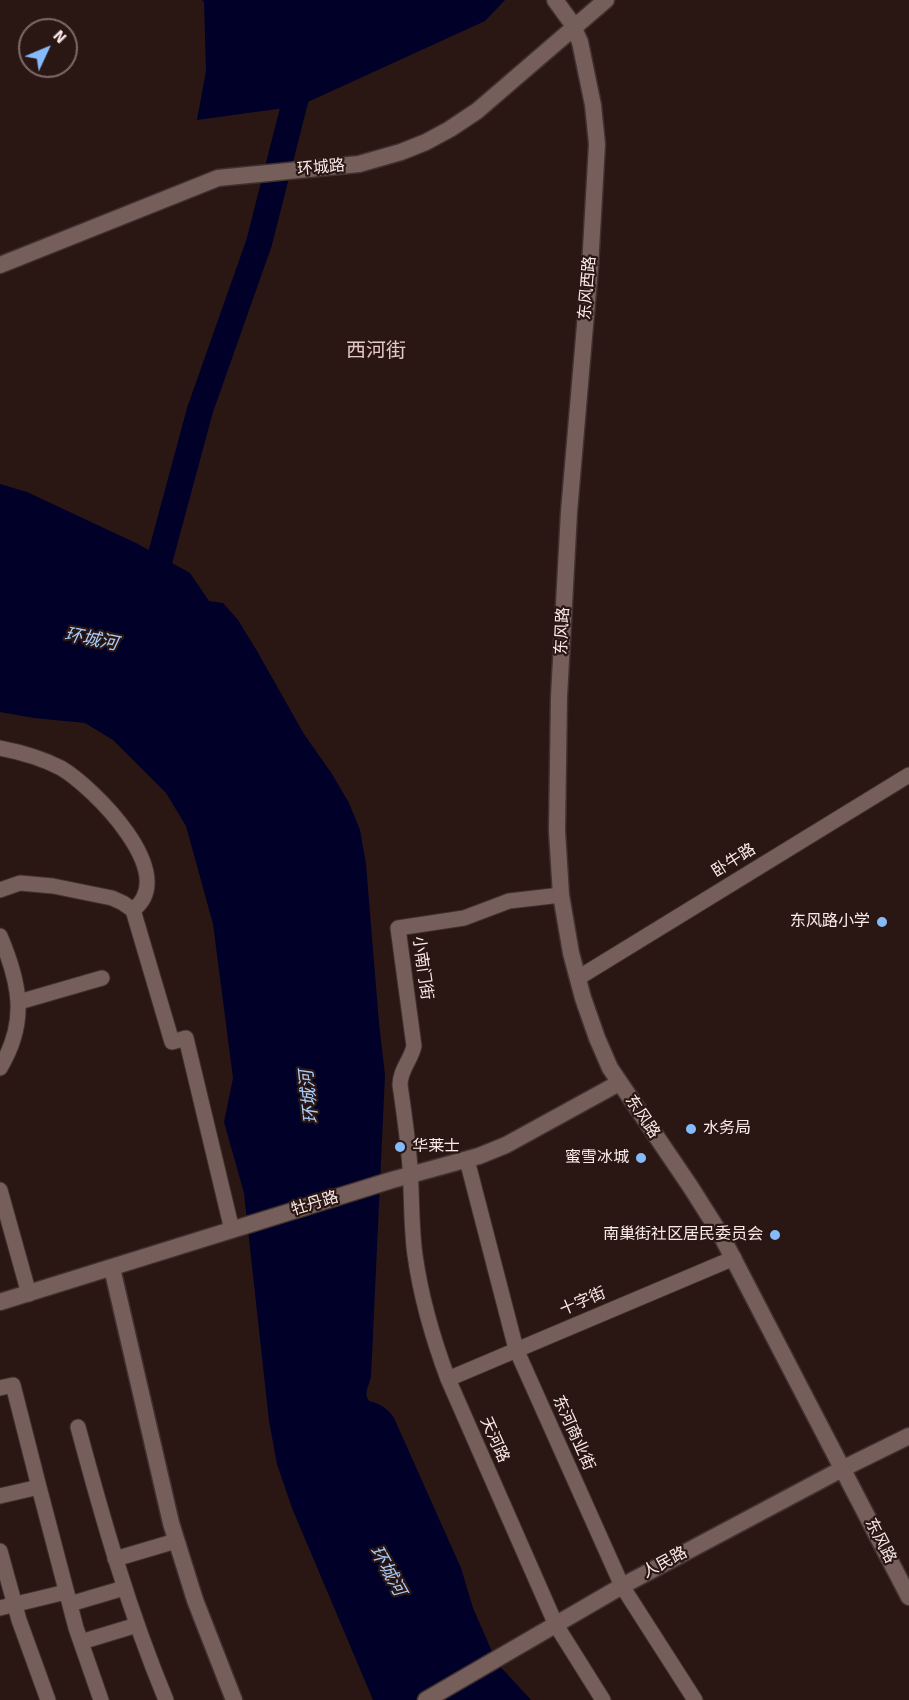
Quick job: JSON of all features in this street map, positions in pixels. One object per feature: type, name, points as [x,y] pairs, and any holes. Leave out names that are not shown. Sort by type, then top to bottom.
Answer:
[{"type":"street","name":"东风西路","points":[[555,0],[580,42],[595,115],[597,144],[590,267],[565,585]]},
{"type":"street","name":"环城路","points":[[0,265],[218,178],[359,164],[426,142],[450,129],[489,102],[606,0]]},
{"type":"street","name":"东风路","points":[[565,585],[559,697],[557,847],[561,895],[571,953],[597,1038],[619,1083],[696,1194],[734,1258],[909,1597]]},
{"type":"street","points":[[0,748],[38,758],[68,773],[94,795],[123,827],[139,854],[147,880],[144,898],[133,910]]},
{"type":"street","name":"卧牛路","points":[[578,978],[909,775]]},
{"type":"street","points":[[0,890],[20,883],[53,886],[112,898],[133,910],[172,1042],[186,1038],[232,1230]]},
{"type":"street","name":"小南门街","points":[[410,1175],[400,1081],[402,1072],[413,1052],[414,1041],[398,928],[464,918],[509,901],[561,895]]},
{"type":"street","points":[[0,936],[15,977],[19,1002],[18,1024],[0,1068]]},
{"type":"street","points":[[19,1002],[102,978]]},
{"type":"street","name":"牡丹路","points":[[0,1302],[392,1180],[467,1160],[506,1145],[619,1083]]},
{"type":"street","name":"东河商业街","points":[[467,1160],[516,1349],[622,1586],[695,1700]]},
{"type":"street","name":"天河路","points":[[410,1175],[413,1234],[418,1273],[433,1338],[448,1379],[556,1625],[603,1700]]},
{"type":"street","points":[[0,1190],[28,1294]]},
{"type":"street","name":"十字街","points":[[448,1379],[734,1258]]},
{"type":"street","points":[[112,1268],[176,1541],[210,1640],[234,1700]]},
{"type":"street","points":[[0,1388],[13,1385],[68,1598],[101,1700]]},
{"type":"street","points":[[78,1427],[124,1588],[166,1700]]},
{"type":"street","name":"人民路","points":[[426,1700],[622,1586],[909,1436]]},
{"type":"street","points":[[0,1496],[39,1487]]},
{"type":"street","points":[[115,1559],[176,1541]]},
{"type":"street","points":[[0,1551],[7,1606],[30,1653],[48,1700]]},
{"type":"street","points":[[7,1606],[124,1588]]},
{"type":"street","points":[[81,1642],[136,1625]]},
{"type":"water","points":[[202,0],[505,0],[485,21],[299,106],[197,120],[206,71],[204,2]]},
{"type":"water","name":"环城河","points":[[0,484],[27,492],[138,544],[190,573],[209,601],[223,603],[238,620],[304,734],[349,803],[360,830],[366,864],[385,1075],[371,1377],[366,1395],[369,1401],[383,1407],[394,1418],[461,1568],[473,1608],[497,1663],[531,1700],[373,1700],[292,1508],[277,1464],[269,1421],[244,1193],[224,1122],[233,1078],[213,924],[186,826],[166,793],[113,740],[85,723],[0,712]]},
{"type":"waterway","points":[[152,588],[200,410],[259,243],[302,74]]},
{"type":"place","name":"东风路小学","points":[[882,922]]},
{"type":"place","name":"水务局","points":[[691,1129]]},
{"type":"place","name":"华莱士","points":[[400,1147]]},
{"type":"place","name":"蜜雪冰城","points":[[641,1158]]},
{"type":"place","name":"南巢街社区居民委员会","points":[[775,1235]]},
{"type":"district","name":"西河街","points":[[376,352]]}]
